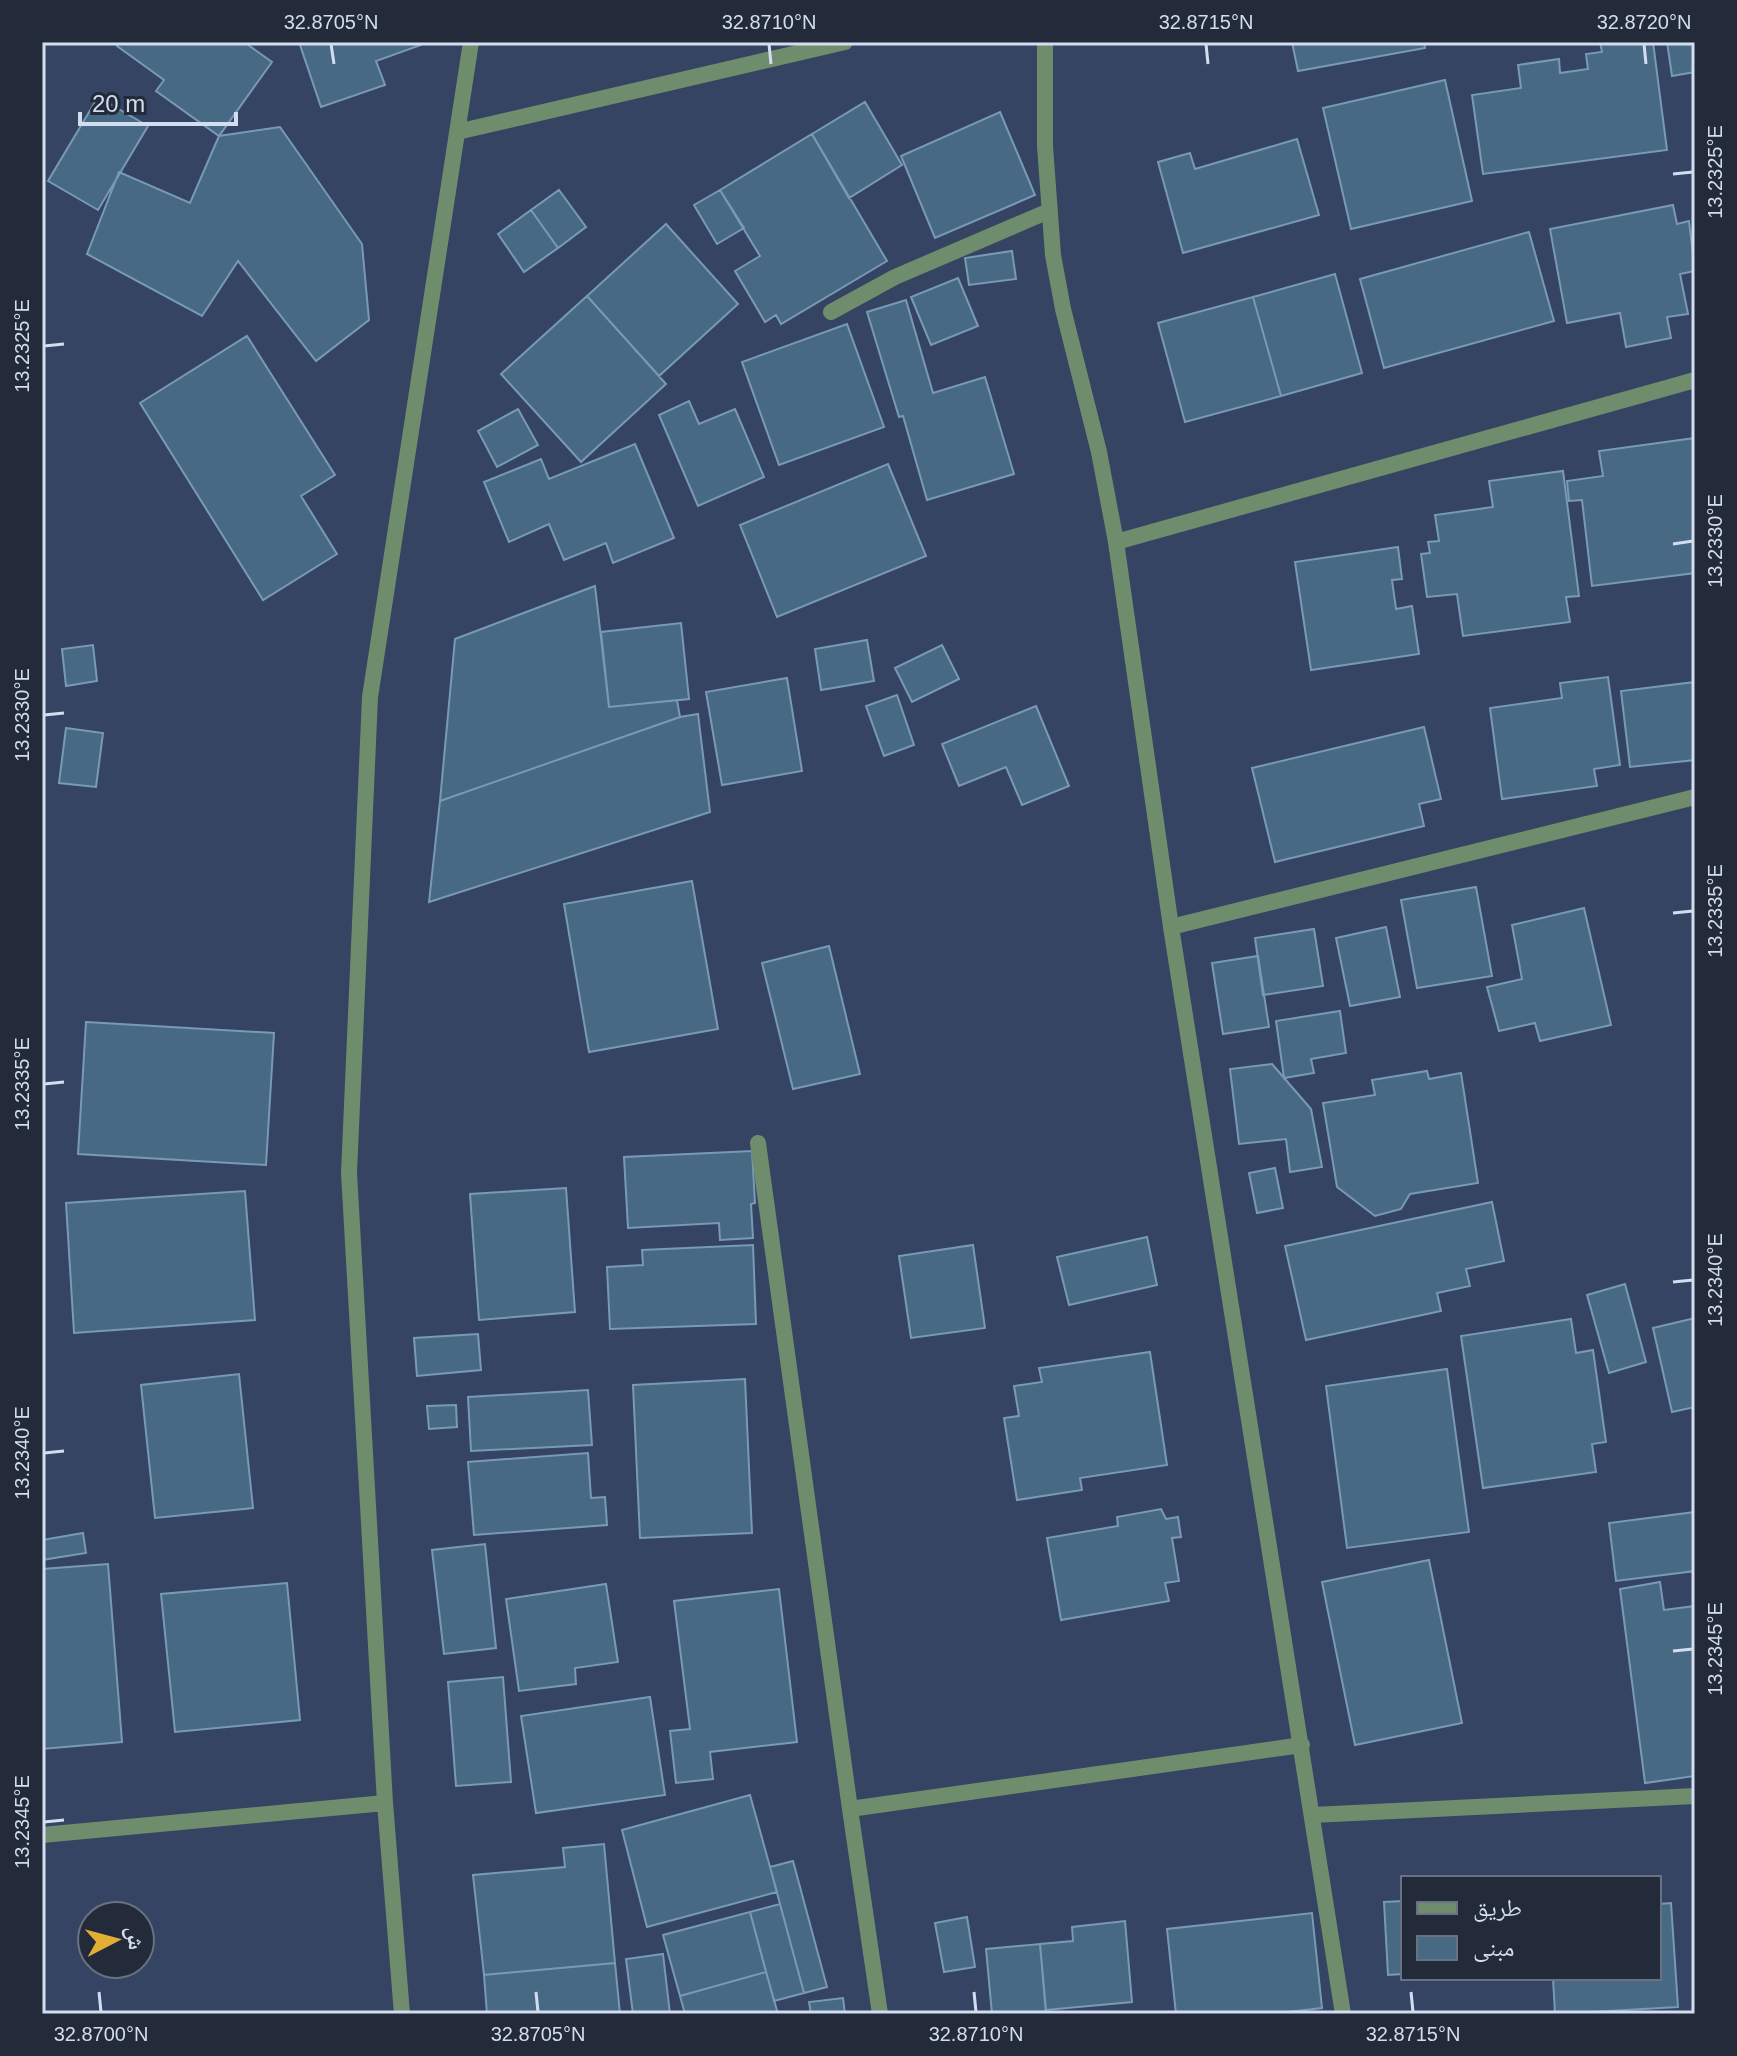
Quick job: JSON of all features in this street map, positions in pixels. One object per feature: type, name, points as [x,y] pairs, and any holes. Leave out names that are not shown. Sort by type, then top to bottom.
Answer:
[{"type":"street","points":[[402,2014],[385,1803],[349,1173],[370,697],[471,42]]},
{"type":"street","points":[[457,132],[845,42]]},
{"type":"street","points":[[1045,42],[1045,146],[1053,255],[1063,309],[1099,452],[1116,542],[1171,927],[1343,2014]]},
{"type":"street","points":[[831,312],[895,277],[1049,211]]},
{"type":"street","points":[[1116,542],[1695,380]]},
{"type":"street","points":[[1171,927],[1695,797]]},
{"type":"street","points":[[758,1143],[880,2014]]},
{"type":"street","points":[[850,1809],[1302,1745]]},
{"type":"street","points":[[1313,1815],[1695,1796]]},
{"type":"street","points":[[42,1835],[385,1803]]},
{"type":"building","points":[[120,42],[244,42],[272,62],[219,136],[156,91],[164,80],[117,46]]},
{"type":"building","points":[[299,42],[420,42],[421,45],[376,61],[385,85],[321,107]]},
{"type":"building","points":[[1292,42],[1424,42],[1425,48],[1298,71]]},
{"type":"building","points":[[1600,42],[1653,42],[1667,150],[1483,174],[1472,95],[1521,88],[1518,65],[1559,59],[1560,73],[1588,69],[1586,54],[1602,52]]},
{"type":"building","points":[[1667,42],[1695,42],[1695,72],[1672,76]]},
{"type":"building","points":[[1445,80],[1472,201],[1351,229],[1323,108]]},
{"type":"building","points":[[98,97],[148,126],[98,210],[48,181]]},
{"type":"building","points":[[865,102],[902,165],[849,198],[812,134]]},
{"type":"building","points":[[1000,112],[1035,195],[935,238],[901,156]]},
{"type":"building","points":[[280,127],[362,244],[369,320],[316,361],[238,261],[202,316],[87,254],[119,172],[190,203],[219,136]]},
{"type":"building","points":[[812,134],[887,261],[781,324],[776,315],[765,322],[735,271],[760,256],[720,190]]},
{"type":"building","points":[[1297,139],[1319,215],[1183,253],[1158,162],[1190,153],[1195,169]]},
{"type":"building","points":[[559,190],[586,227],[558,248],[531,210]]},
{"type":"building","points":[[720,190],[744,228],[717,244],[694,205]]},
{"type":"building","points":[[1673,205],[1677,224],[1689,221],[1695,271],[1680,274],[1688,314],[1667,317],[1671,338],[1626,347],[1620,313],[1567,323],[1550,229]]},
{"type":"building","points":[[531,210],[558,248],[524,272],[498,234]]},
{"type":"building","points":[[666,224],[738,304],[659,376],[587,296]]},
{"type":"building","points":[[1529,232],[1554,321],[1384,368],[1360,279]]},
{"type":"building","points":[[1012,251],[1016,279],[969,285],[965,258]]},
{"type":"building","points":[[1335,274],[1362,373],[1281,396],[1253,297]]},
{"type":"building","points":[[958,278],[978,326],[931,345],[911,297]]},
{"type":"building","points":[[587,296],[666,384],[581,462],[501,374]]},
{"type":"building","points":[[1253,297],[1281,396],[1185,422],[1158,323]]},
{"type":"building","points":[[906,300],[933,393],[985,377],[1014,474],[927,500],[903,416],[899,417],[867,312]]},
{"type":"building","points":[[847,324],[884,427],[779,465],[742,362]]},
{"type":"building","points":[[247,336],[335,475],[301,496],[337,554],[263,600],[140,403]]},
{"type":"building","points":[[689,401],[699,424],[735,409],[764,477],[698,506],[659,415]]},
{"type":"building","points":[[518,409],[538,445],[497,467],[478,431]]},
{"type":"building","points":[[1695,438],[1695,573],[1592,586],[1582,500],[1569,501],[1567,481],[1603,476],[1599,451]]},
{"type":"building","points":[[635,444],[674,538],[613,563],[606,543],[564,560],[549,524],[509,542],[484,482],[541,459],[549,479]]},
{"type":"building","points":[[888,464],[926,556],[777,617],[740,525]]},
{"type":"building","points":[[1563,471],[1579,596],[1566,597],[1570,622],[1463,636],[1457,594],[1427,597],[1421,554],[1430,553],[1428,542],[1439,541],[1435,515],[1493,507],[1489,481]]},
{"type":"building","points":[[1398,547],[1402,579],[1392,580],[1396,609],[1412,606],[1419,654],[1311,670],[1295,562]]},
{"type":"building","points":[[595,586],[609,707],[677,700],[680,717],[440,801],[455,639]]},
{"type":"building","points":[[681,623],[689,699],[609,707],[601,632]]},
{"type":"building","points":[[867,640],[874,681],[821,690],[815,649]]},
{"type":"building","points":[[93,645],[97,681],[66,686],[62,649]]},
{"type":"building","points":[[942,645],[959,679],[912,702],[895,668]]},
{"type":"building","points":[[1608,677],[1620,765],[1594,769],[1597,786],[1502,799],[1490,708],[1562,698],[1560,683]]},
{"type":"building","points":[[787,678],[802,771],[722,785],[706,692]]},
{"type":"building","points":[[1695,682],[1695,760],[1630,767],[1621,691]]},
{"type":"building","points":[[897,695],[914,745],[884,756],[866,706]]},
{"type":"building","points":[[1036,706],[1069,786],[1022,805],[1006,767],[959,786],[942,744]]},
{"type":"building","points":[[698,714],[710,812],[429,902],[440,801],[680,717]]},
{"type":"building","points":[[1424,727],[1441,799],[1419,804],[1424,826],[1275,862],[1252,768]]},
{"type":"building","points":[[66,728],[103,733],[96,787],[59,783]]},
{"type":"building","points":[[692,881],[718,1029],[589,1052],[564,904]]},
{"type":"building","points":[[1476,887],[1492,976],[1417,988],[1401,900]]},
{"type":"building","points":[[1584,908],[1611,1025],[1540,1041],[1535,1023],[1499,1031],[1487,987],[1522,979],[1512,925]]},
{"type":"building","points":[[1386,927],[1400,997],[1350,1006],[1336,938]]},
{"type":"building","points":[[1314,929],[1323,986],[1263,995],[1255,938]]},
{"type":"building","points":[[829,946],[860,1074],[793,1089],[762,963]]},
{"type":"building","points":[[1258,956],[1269,1027],[1223,1034],[1212,963]]},
{"type":"building","points":[[1340,1011],[1346,1053],[1311,1059],[1314,1073],[1284,1078],[1276,1021]]},
{"type":"building","points":[[86,1022],[274,1033],[266,1165],[78,1154]]},
{"type":"building","points":[[1272,1064],[1311,1109],[1322,1167],[1290,1172],[1286,1139],[1239,1144],[1230,1069]]},
{"type":"building","points":[[1427,1071],[1429,1079],[1461,1073],[1478,1183],[1410,1194],[1401,1209],[1375,1216],[1337,1187],[1323,1103],[1375,1095],[1372,1080]]},
{"type":"building","points":[[752,1151],[755,1203],[751,1204],[753,1238],[720,1240],[719,1223],[628,1228],[624,1157]]},
{"type":"building","points":[[1275,1168],[1283,1208],[1257,1213],[1249,1173]]},
{"type":"building","points":[[566,1188],[575,1312],[479,1320],[470,1194]]},
{"type":"building","points":[[245,1191],[255,1320],[74,1333],[66,1203]]},
{"type":"building","points":[[1492,1202],[1504,1261],[1466,1269],[1470,1286],[1437,1293],[1441,1311],[1306,1340],[1285,1246]]},
{"type":"building","points":[[1147,1237],[1157,1285],[1069,1305],[1057,1257]]},
{"type":"building","points":[[753,1245],[756,1324],[610,1329],[607,1267],[643,1265],[642,1250]]},
{"type":"building","points":[[973,1245],[985,1328],[911,1338],[899,1256]]},
{"type":"building","points":[[1625,1284],[1646,1362],[1609,1373],[1587,1295]]},
{"type":"building","points":[[1695,1318],[1695,1407],[1672,1412],[1653,1328]]},
{"type":"building","points":[[1571,1319],[1576,1353],[1593,1350],[1606,1442],[1592,1444],[1596,1472],[1483,1488],[1461,1336]]},
{"type":"building","points":[[478,1334],[481,1370],[417,1376],[414,1338]]},
{"type":"building","points":[[1150,1352],[1167,1465],[1080,1478],[1082,1490],[1017,1500],[1004,1418],[1019,1416],[1014,1386],[1042,1382],[1039,1368]]},
{"type":"building","points":[[1447,1369],[1469,1532],[1347,1548],[1326,1386]]},
{"type":"building","points":[[239,1374],[253,1508],[155,1518],[141,1385]]},
{"type":"building","points":[[745,1379],[752,1533],[640,1538],[633,1385]]},
{"type":"building","points":[[588,1390],[592,1445],[471,1451],[468,1397]]},
{"type":"building","points":[[456,1405],[457,1427],[429,1429],[427,1406]]},
{"type":"building","points":[[588,1453],[591,1498],[605,1497],[607,1525],[474,1535],[468,1462]]},
{"type":"building","points":[[1161,1509],[1166,1519],[1178,1517],[1181,1537],[1172,1538],[1179,1581],[1165,1583],[1169,1601],[1061,1620],[1047,1538],[1118,1526],[1117,1517]]},
{"type":"building","points":[[1695,1512],[1695,1571],[1616,1581],[1609,1523]]},
{"type":"building","points":[[83,1533],[86,1553],[42,1560],[42,1540]]},
{"type":"building","points":[[485,1544],[496,1648],[444,1654],[432,1550]]},
{"type":"building","points":[[1429,1560],[1462,1723],[1355,1745],[1322,1582]]},
{"type":"building","points":[[108,1564],[122,1742],[42,1749],[42,1569]]},
{"type":"building","points":[[1660,1582],[1664,1610],[1695,1606],[1695,1776],[1645,1783],[1620,1589]]},
{"type":"building","points":[[287,1583],[300,1720],[175,1732],[161,1594]]},
{"type":"building","points":[[606,1584],[618,1662],[575,1668],[576,1684],[519,1691],[506,1599]]},
{"type":"building","points":[[779,1589],[797,1742],[710,1752],[713,1779],[676,1783],[670,1731],[690,1729],[674,1601]]},
{"type":"building","points":[[503,1677],[511,1782],[456,1786],[448,1682]]},
{"type":"building","points":[[650,1697],[665,1795],[536,1813],[521,1716]]},
{"type":"building","points":[[750,1795],[777,1892],[647,1927],[622,1830]]},
{"type":"building","points":[[604,1844],[615,1963],[484,1975],[473,1875],[565,1867],[563,1848]]},
{"type":"building","points":[[793,1861],[827,1987],[804,1993],[770,1867]]},
{"type":"building","points":[[1401,1901],[1401,1974],[1388,1975],[1384,1902]]},
{"type":"building","points":[[1671,1903],[1678,2007],[1555,2014],[1553,1980],[1661,1980],[1661,1904]]},
{"type":"building","points":[[780,1904],[804,1993],[774,2001],[750,1912]]},
{"type":"building","points":[[750,1912],[766,1972],[680,1996],[663,1935]]},
{"type":"building","points":[[1312,1913],[1322,2008],[1269,2014],[1176,2014],[1167,1929]]},
{"type":"building","points":[[967,1917],[975,1967],[944,1972],[935,1923]]},
{"type":"building","points":[[1125,1921],[1132,2002],[1046,2010],[1040,1944],[1073,1941],[1072,1927]]},
{"type":"building","points":[[1040,1944],[1046,2014],[992,2014],[986,1949]]},
{"type":"building","points":[[663,1954],[670,2014],[633,2014],[626,1959]]},
{"type":"building","points":[[615,1963],[620,2014],[487,2014],[484,1975]]},
{"type":"building","points":[[766,1972],[778,2014],[685,2014],[680,1996]]},
{"type":"building","points":[[843,1998],[845,2014],[811,2014],[809,2002]]}]
